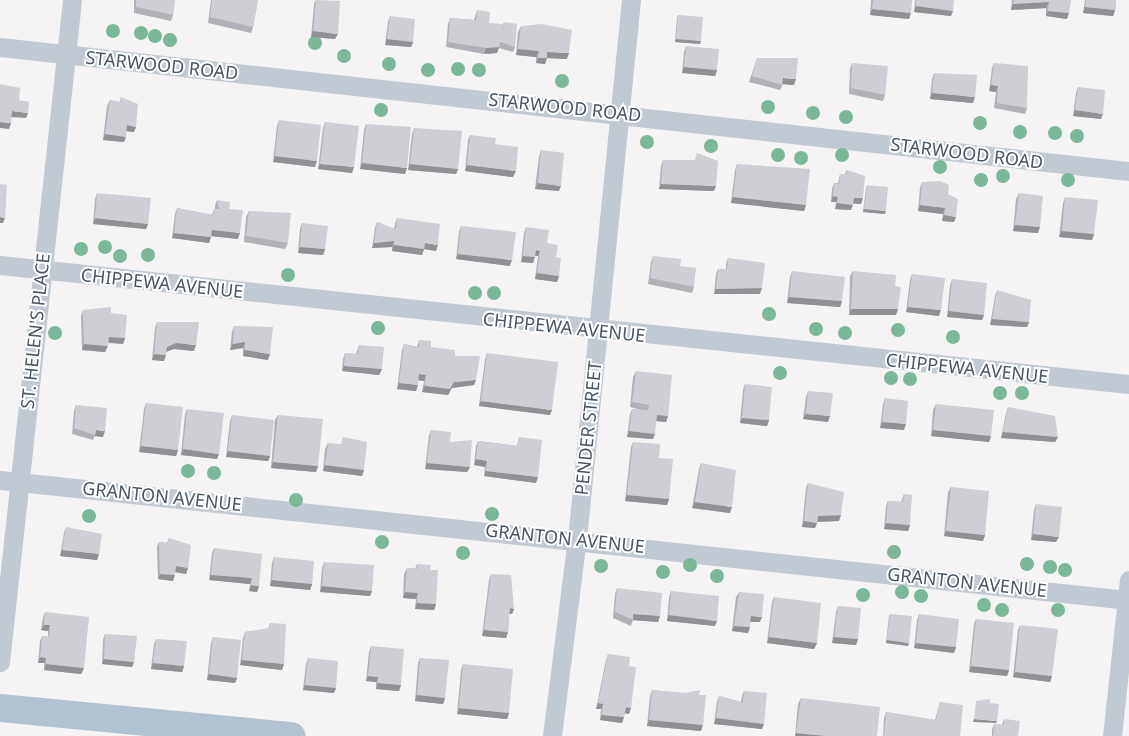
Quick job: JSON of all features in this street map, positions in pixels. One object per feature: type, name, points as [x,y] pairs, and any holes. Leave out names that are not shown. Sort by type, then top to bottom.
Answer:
[{"type":"main road","points":[[0,708],[292,736]]},
{"type":"street","name":"ST. HELEN'S PLACE","points":[[0,662],[41,269],[72,0]]},
{"type":"street","name":"PENDER STREET","points":[[552,736],[576,539],[631,0]]},
{"type":"street","name":"STARWOOD ROAD","points":[[0,47],[619,113],[1129,171]]},
{"type":"street","name":"CHIPPEWA AVENUE","points":[[0,265],[598,330],[1129,384]]},
{"type":"street","name":"GRANTON AVENUE","points":[[0,480],[576,539],[1128,600]]},
{"type":"street","points":[[1112,736],[1129,580]]},
{"type":"building","points":[[136,0],[175,0],[173,15],[136,7]]},
{"type":"building","points":[[212,0],[258,0],[253,27],[210,17]]},
{"type":"building","points":[[316,0],[340,1],[338,34],[313,31]]},
{"type":"building","points":[[873,0],[912,0],[911,13],[872,9]]},
{"type":"building","points":[[916,0],[954,0],[953,11],[916,6]]},
{"type":"building","points":[[1014,0],[1071,0],[1069,13],[1048,11],[1049,2],[1013,4]]},
{"type":"building","points":[[1086,0],[1116,0],[1115,10],[1085,7]]},
{"type":"building","points":[[477,10],[490,12],[489,23],[502,24],[503,29],[504,22],[517,24],[515,47],[500,42],[499,47],[486,48],[448,42],[450,18],[476,20]]},
{"type":"building","points":[[678,15],[703,17],[701,41],[676,39]]},
{"type":"building","points":[[390,16],[415,19],[413,42],[387,39]]},
{"type":"building","points":[[542,24],[572,30],[569,53],[547,52],[547,58],[538,58],[539,51],[518,49],[521,26]]},
{"type":"building","points":[[686,46],[719,49],[717,70],[684,67]]},
{"type":"building","points":[[757,58],[798,58],[796,79],[783,78],[782,85],[752,76]]},
{"type":"building","points":[[852,63],[888,66],[885,95],[851,88]]},
{"type":"building","points":[[994,63],[1028,66],[1027,108],[997,103],[998,86],[991,85]]},
{"type":"building","points":[[934,73],[977,75],[975,97],[932,93]]},
{"type":"building","points":[[0,84],[20,88],[19,100],[29,102],[28,113],[12,111],[11,123],[0,122]]},
{"type":"building","points":[[1078,87],[1105,90],[1103,114],[1075,110]]},
{"type":"building","points":[[121,97],[138,104],[136,127],[127,125],[126,137],[105,134],[110,100],[121,102]]},
{"type":"building","points":[[279,120],[321,125],[317,161],[275,156]]},
{"type":"building","points":[[325,122],[359,126],[354,167],[320,164]]},
{"type":"building","points":[[366,124],[411,127],[407,168],[362,163]]},
{"type":"building","points":[[414,128],[462,131],[458,169],[410,164]]},
{"type":"building","points":[[470,135],[496,138],[495,144],[518,147],[516,171],[467,165]]},
{"type":"building","points":[[541,150],[564,153],[561,186],[538,183]]},
{"type":"building","points":[[697,153],[718,161],[716,186],[661,184],[663,160],[695,160]]},
{"type":"building","points":[[737,164],[810,169],[806,205],[733,197]]},
{"type":"building","points":[[847,170],[865,176],[863,198],[854,198],[853,205],[837,203],[838,197],[833,196],[834,183],[839,184],[840,174],[847,174]]},
{"type":"building","points":[[940,181],[949,185],[948,194],[958,199],[956,217],[944,215],[945,208],[920,205],[922,182]]},
{"type":"building","points":[[0,184],[7,185],[5,218],[0,217]]},
{"type":"building","points":[[867,185],[888,187],[886,211],[864,209]]},
{"type":"building","points":[[97,193],[151,198],[148,224],[95,218]]},
{"type":"building","points":[[1019,193],[1043,196],[1040,227],[1015,225]]},
{"type":"building","points":[[1065,197],[1098,200],[1094,234],[1062,231]]},
{"type":"building","points":[[217,200],[230,202],[229,209],[243,210],[240,233],[212,230],[211,237],[174,233],[177,208],[213,215],[214,209],[219,209]]},
{"type":"building","points":[[249,211],[291,213],[288,243],[246,236]]},
{"type":"building","points":[[397,218],[440,224],[438,245],[425,243],[424,249],[394,245],[394,241],[374,243],[377,222],[396,229]]},
{"type":"building","points":[[302,223],[328,226],[325,249],[300,247]]},
{"type":"building","points":[[461,226],[516,232],[512,260],[458,254]]},
{"type":"building","points":[[526,227],[549,230],[547,243],[558,245],[556,257],[561,258],[559,276],[537,273],[540,251],[536,250],[535,257],[523,256]]},
{"type":"building","points":[[653,256],[681,259],[680,266],[696,268],[694,287],[650,278]]},
{"type":"building","points":[[728,258],[765,263],[762,288],[716,289],[718,269],[727,269]]},
{"type":"building","points":[[792,271],[845,277],[842,301],[789,297]]},
{"type":"building","points":[[853,271],[896,275],[895,286],[901,287],[898,309],[851,309]]},
{"type":"building","points":[[912,274],[945,278],[941,310],[908,307]]},
{"type":"building","points":[[952,279],[987,283],[984,315],[949,311]]},
{"type":"building","points":[[997,290],[1031,300],[1029,322],[992,319]]},
{"type":"building","points":[[111,307],[111,313],[127,315],[125,338],[109,337],[108,346],[84,344],[83,310]]},
{"type":"building","points":[[157,322],[199,322],[196,345],[176,343],[167,347],[166,355],[154,354]]},
{"type":"building","points":[[234,326],[273,327],[270,354],[245,350],[245,342],[233,344]]},
{"type":"building","points":[[419,340],[431,341],[431,347],[455,350],[455,356],[480,356],[476,380],[454,382],[450,389],[425,386],[426,375],[419,374],[418,385],[399,383],[404,344],[419,347]]},
{"type":"building","points":[[359,345],[384,347],[382,369],[344,366],[345,353],[358,354]]},
{"type":"building","points":[[487,353],[558,362],[552,410],[481,401]]},
{"type":"building","points":[[636,371],[672,375],[668,416],[657,415],[655,434],[629,431],[632,409],[648,410],[649,405],[632,402]]},
{"type":"building","points":[[745,384],[772,387],[769,420],[742,418]]},
{"type":"building","points":[[808,391],[833,393],[830,416],[806,414]]},
{"type":"building","points":[[885,398],[908,401],[906,424],[882,422]]},
{"type":"building","points":[[146,403],[183,407],[178,450],[141,446]]},
{"type":"building","points":[[936,404],[994,410],[991,436],[933,430]]},
{"type":"building","points":[[76,405],[107,408],[105,431],[96,430],[95,435],[74,428]]},
{"type":"building","points":[[1008,407],[1055,416],[1058,437],[1003,432]]},
{"type":"building","points":[[187,409],[224,413],[219,454],[183,449]]},
{"type":"building","points":[[232,415],[274,420],[270,456],[228,451]]},
{"type":"building","points":[[278,415],[323,419],[318,466],[273,462]]},
{"type":"building","points":[[431,430],[451,432],[450,442],[472,440],[470,467],[427,463]]},
{"type":"building","points":[[343,437],[367,442],[364,470],[325,465],[328,443],[341,444]]},
{"type":"building","points":[[519,437],[542,440],[538,477],[486,471],[487,461],[476,459],[478,441],[518,446]]},
{"type":"building","points":[[633,442],[660,444],[659,458],[673,459],[669,499],[627,495]]},
{"type":"building","points":[[701,463],[736,470],[732,507],[695,502]]},
{"type":"building","points":[[808,483],[844,492],[841,515],[818,516],[817,523],[804,521]]},
{"type":"building","points":[[951,487],[989,491],[985,535],[946,531]]},
{"type":"building","points":[[904,494],[912,495],[910,525],[886,523],[888,501],[903,502]]},
{"type":"building","points":[[1036,504],[1062,507],[1059,537],[1033,534]]},
{"type":"building","points":[[66,527],[102,534],[99,554],[62,550]]},
{"type":"building","points":[[169,538],[191,545],[188,568],[176,566],[175,575],[160,574],[159,542],[168,543]]},
{"type":"building","points":[[214,548],[262,554],[259,586],[251,585],[252,578],[211,575]]},
{"type":"building","points":[[274,557],[314,561],[312,584],[272,580]]},
{"type":"building","points":[[324,562],[374,565],[372,591],[322,586]]},
{"type":"building","points":[[417,564],[431,565],[430,570],[438,570],[436,604],[417,603],[418,593],[405,592],[407,568],[417,569]]},
{"type":"building","points":[[491,574],[511,575],[514,609],[510,608],[508,632],[484,630]]},
{"type":"building","points":[[617,588],[662,593],[660,616],[633,614],[633,620],[615,612]]},
{"type":"building","points":[[671,591],[719,596],[717,621],[669,615]]},
{"type":"building","points":[[739,592],[764,594],[762,617],[751,616],[750,627],[734,626]]},
{"type":"building","points":[[774,597],[821,603],[817,643],[769,637]]},
{"type":"building","points":[[838,606],[861,608],[858,639],[834,637]]},
{"type":"building","points":[[45,612],[89,617],[84,668],[46,664],[46,658],[40,657],[42,636],[49,636],[50,630],[50,625],[44,625]]},
{"type":"building","points":[[890,614],[912,616],[909,643],[887,640]]},
{"type":"building","points":[[919,614],[959,619],[956,647],[916,643]]},
{"type":"building","points":[[976,619],[1014,623],[1009,670],[971,666]]},
{"type":"building","points":[[270,623],[286,624],[284,664],[242,660],[245,632],[269,628]]},
{"type":"building","points":[[1020,625],[1058,629],[1052,676],[1015,672]]},
{"type":"building","points":[[105,634],[137,636],[134,662],[104,659]]},
{"type":"building","points":[[213,637],[241,640],[237,678],[209,674]]},
{"type":"building","points":[[156,639],[187,641],[184,666],[153,663]]},
{"type":"building","points":[[371,646],[404,649],[401,685],[378,683],[378,677],[368,676]]},
{"type":"building","points":[[608,654],[630,657],[629,666],[636,667],[631,708],[626,707],[624,717],[602,715],[603,704],[598,703]]},
{"type":"building","points":[[308,658],[338,661],[336,688],[305,685]]},
{"type":"building","points":[[420,658],[449,660],[445,698],[417,695]]},
{"type":"building","points":[[463,664],[513,669],[509,713],[459,708]]},
{"type":"building","points":[[652,690],[685,693],[700,690],[699,695],[706,695],[703,725],[649,720]]},
{"type":"building","points":[[744,691],[767,693],[764,724],[716,718],[719,696],[743,703]]},
{"type":"building","points":[[801,698],[880,707],[877,736],[826,736],[796,733]]},
{"type":"building","points":[[990,699],[990,703],[999,704],[997,721],[974,719],[976,701]]},
{"type":"building","points":[[940,702],[963,705],[960,736],[884,736],[886,712],[936,720]]},
{"type":"building","points":[[1004,719],[1020,721],[1018,736],[993,736],[994,724],[1004,725]]}]
